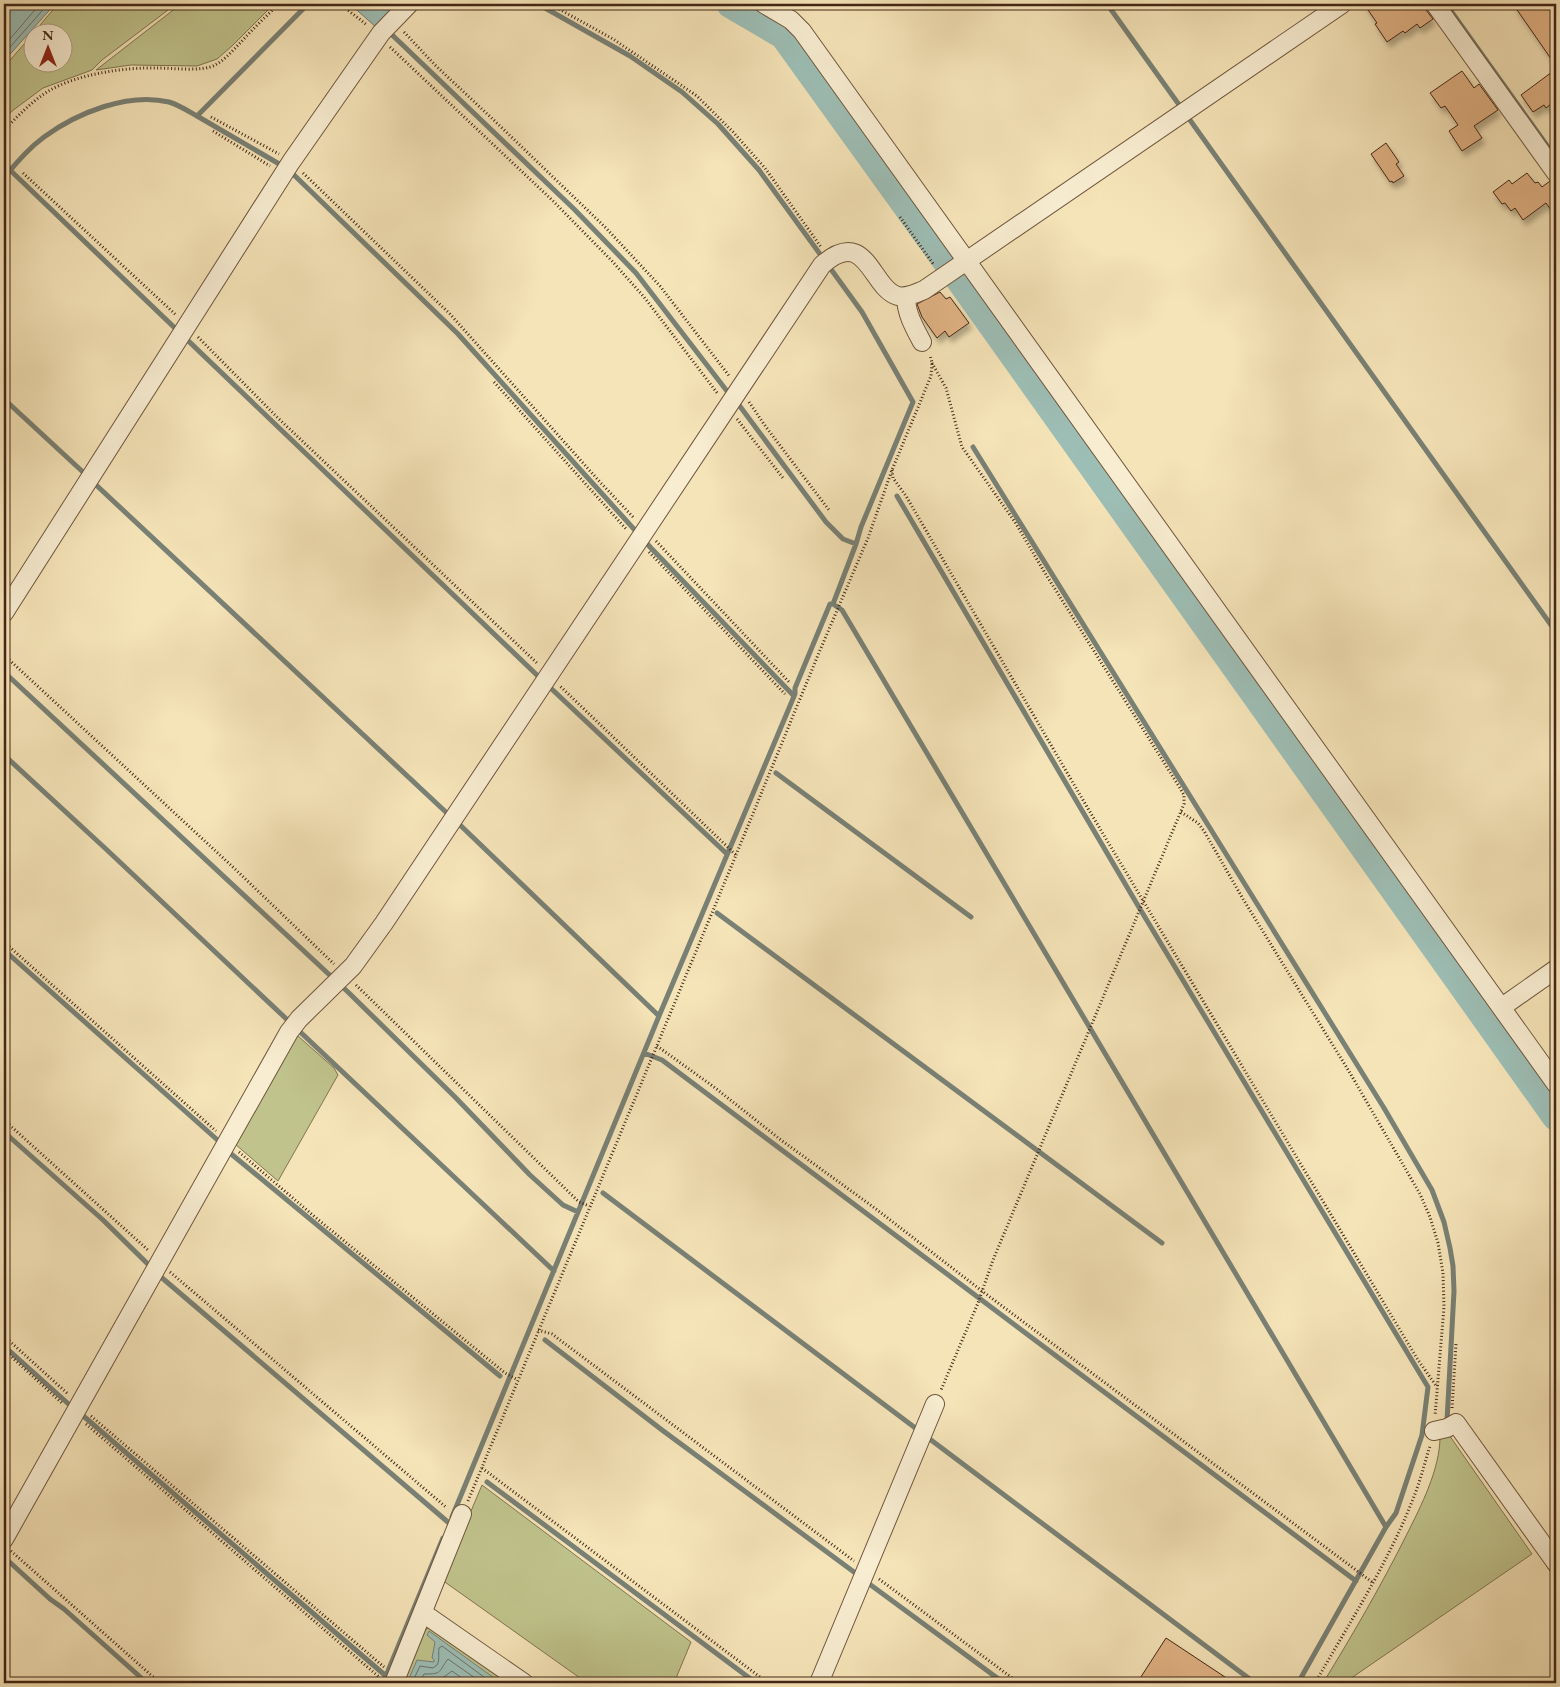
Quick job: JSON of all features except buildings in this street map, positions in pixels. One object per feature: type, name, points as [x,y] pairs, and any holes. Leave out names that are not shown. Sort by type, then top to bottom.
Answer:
[{"type":"street","points":[[4,613],[287,168],[385,28],[409,4]]},
{"type":"street","points":[[764,4],[792,20],[802,30],[954,270],[1502,1007],[1556,1084]]},
{"type":"street","points":[[4,1538],[293,1027],[340,979],[384,923],[827,261],[841,253],[851,253],[861,256],[890,292],[906,297],[924,290],[1342,4]]},
{"type":"street","points":[[1435,4],[1556,173]]},
{"type":"street","points":[[906,297],[909,316],[922,342]]},
{"type":"street","points":[[1502,1007],[1556,969]]},
{"type":"street","points":[[819,1683],[935,1404]]},
{"type":"street","points":[[1448,1427],[1556,1563]]},
{"type":"street","points":[[387,1680],[423,1613],[456,1512]]},
{"type":"street","points":[[423,1613],[524,1683]]},
{"type":"path","points":[[4,130],[36,100],[49,91],[67,83],[115,70],[131,68],[208,68],[215,66],[279,4]]},
{"type":"path","points":[[340,4],[360,19],[385,28],[435,65],[500,125],[606,228],[645,269],[734,399],[751,435],[783,478]]},
{"type":"path","points":[[550,4],[613,39],[697,96],[765,168],[822,249],[827,261]]},
{"type":"path","points":[[385,28],[612,261],[734,399],[766,427],[829,510]]},
{"type":"path","points":[[211,117],[287,168],[450,314],[600,482],[642,537],[789,682]]},
{"type":"path","points":[[213,131],[287,168]]},
{"type":"path","points":[[23,172],[182,331],[286,425],[546,679],[736,854]]},
{"type":"path","points":[[900,217],[954,270]]},
{"type":"path","points":[[922,342],[946,388],[962,448],[1015,522],[1184,795],[1184,804],[1181,812],[935,1404]]},
{"type":"path","points":[[4,1120],[157,1268],[251,1342],[456,1512],[482,1468],[587,1205],[652,1060],[868,538],[892,470],[931,376],[932,363]]},
{"type":"path","points":[[494,382],[642,537],[785,694]]},
{"type":"path","points":[[892,470],[893,478],[906,496],[1143,904],[1418,1360],[1437,1388],[1448,1427]]},
{"type":"path","points":[[4,655],[242,875],[340,979],[579,1202],[587,1205]]},
{"type":"path","points":[[1181,812],[1198,823],[1204,831],[1243,899],[1350,1073],[1420,1194],[1438,1243],[1443,1273],[1442,1347],[1437,1388]]},
{"type":"path","points":[[4,942],[315,1217],[505,1373],[516,1379]]},
{"type":"path","points":[[657,1046],[981,1293],[1372,1582]]},
{"type":"path","points":[[538,1330],[552,1334],[1019,1683]]},
{"type":"path","points":[[4,1336],[77,1409],[96,1420],[384,1667]]},
{"type":"path","points":[[1315,1683],[1393,1543],[1448,1427],[1452,1415],[1456,1344]]},
{"type":"path","points":[[4,1350],[77,1409],[387,1680]]},
{"type":"path","points":[[482,1468],[768,1683]]},
{"type":"path","points":[[4,1546],[160,1683]]},
{"type":"green space","points":[[58,4],[176,4],[102,60],[92,70],[43,88],[12,111],[4,120],[4,67],[22,46],[22,72],[72,72],[72,22],[43,22]]},
{"type":"green space","points":[[181,4],[274,4],[217,59],[197,66],[131,65],[96,70]]},
{"type":"green space","points":[[293,1034],[298,1036],[334,1068],[338,1075],[278,1181],[235,1144]]},
{"type":"green space","points":[[1447,1432],[1532,1554],[1344,1683],[1323,1683],[1377,1591],[1424,1499],[1437,1462],[1440,1437]]},
{"type":"green space","points":[[482,1485],[691,1642],[674,1683],[587,1683],[442,1580]]},
{"type":"green space","points":[[430,1625],[512,1683],[403,1683],[425,1631]]},
{"type":"water","points":[[4,4],[55,4],[39,22],[22,22],[22,41],[4,61]]},
{"type":"water","points":[[350,4],[400,4],[377,28]]},
{"type":"water","points":[[429,1631],[501,1683],[407,1683],[417,1660],[434,1662],[432,1658],[435,1642],[427,1635]]},
{"type":"waterway","points":[[4,178],[22,156],[44,137],[72,120],[104,107],[120,102],[153,100],[173,103],[197,116],[308,4]]},
{"type":"waterway","points":[[452,1517],[659,1016],[795,694],[795,688],[830,604],[833,604],[861,527],[913,402],[862,312],[759,170],[718,124],[682,92],[630,56],[538,4]]},
{"type":"waterway","points":[[731,4],[784,35],[1556,1116]]},
{"type":"waterway","points":[[1107,4],[1556,632]]},
{"type":"waterway","points":[[1446,4],[1556,158]]},
{"type":"waterway","points":[[387,30],[574,209],[636,273],[730,395]]},
{"type":"waterway","points":[[197,116],[293,174],[458,334],[651,548],[794,696]]},
{"type":"waterway","points":[[10,170],[540,678],[727,854]]},
{"type":"waterway","points":[[4,399],[84,473]]},
{"type":"waterway","points":[[736,401],[826,522],[843,539],[856,544]]},
{"type":"waterway","points":[[973,447],[1384,1108],[1432,1190],[1444,1222],[1453,1266],[1454,1291],[1448,1423]]},
{"type":"waterway","points":[[94,483],[449,815]]},
{"type":"waterway","points":[[897,496],[1137,904],[1428,1387],[1422,1435],[1396,1513],[1386,1527]]},
{"type":"waterway","points":[[833,604],[842,610],[1386,1527],[1298,1683]]},
{"type":"waterway","points":[[4,672],[349,993],[455,1097],[530,1175],[563,1205],[578,1212]]},
{"type":"waterway","points":[[4,755],[554,1271]]},
{"type":"waterway","points":[[776,773],[971,917]]},
{"type":"waterway","points":[[459,824],[659,1016]]},
{"type":"waterway","points":[[717,913],[1162,1243]]},
{"type":"waterway","points":[[4,950],[222,1144]]},
{"type":"waterway","points":[[644,1053],[662,1060],[1356,1581]]},
{"type":"waterway","points":[[4,1132],[103,1220],[161,1277],[449,1523]]},
{"type":"waterway","points":[[230,1153],[500,1376]]},
{"type":"waterway","points":[[603,1193],[918,1430]]},
{"type":"waterway","points":[[545,1340],[662,1430],[858,1575]]},
{"type":"waterway","points":[[4,1346],[73,1408]]},
{"type":"waterway","points":[[81,1414],[386,1676]]},
{"type":"waterway","points":[[927,1437],[1255,1683]]},
{"type":"waterway","points":[[487,1482],[756,1683]]},
{"type":"waterway","points":[[383,1683],[443,1538]]},
{"type":"waterway","points":[[4,1557],[147,1683]]},
{"type":"waterway","points":[[1549,1566],[1556,1576]]},
{"type":"waterway","points":[[868,1583],[1004,1683]]}]
